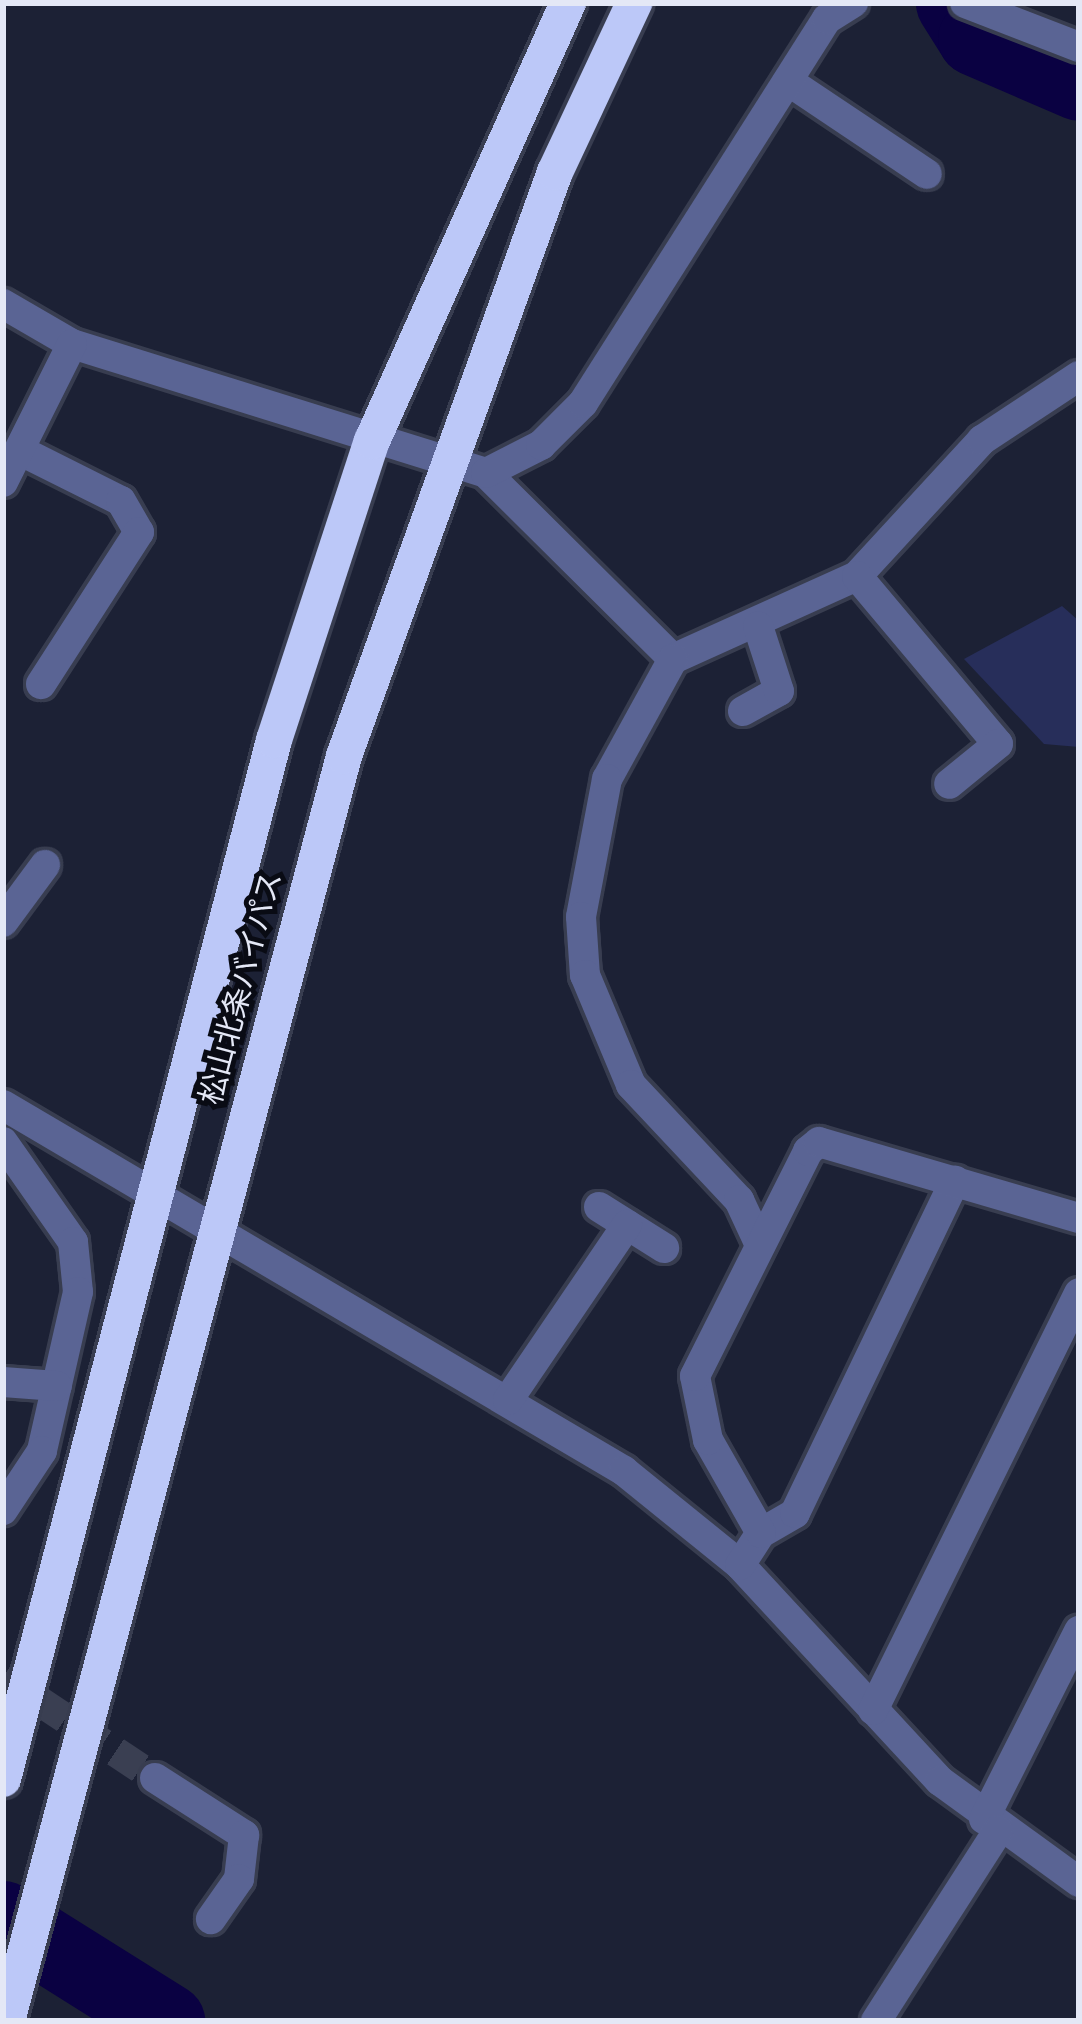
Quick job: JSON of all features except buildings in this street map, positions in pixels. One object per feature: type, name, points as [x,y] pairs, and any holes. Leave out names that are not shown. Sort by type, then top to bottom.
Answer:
[{"type":"highway","name":"松山北条バイパス","points":[[3,1779],[274,740],[372,441],[568,3]]},
{"type":"highway","name":"松山北条バイパス","points":[[9,2015],[63,1838],[215,1226],[344,756],[445,462],[634,3]]},
{"type":"street","points":[[486,472],[542,445],[583,403],[827,19],[853,3]]},
{"type":"street","points":[[971,5],[1079,47]]},
{"type":"street","points":[[788,81],[927,174]]},
{"type":"street","points":[[3,304],[72,344],[372,441],[486,472],[673,659]]},
{"type":"street","points":[[3,482],[25,453],[72,344]]},
{"type":"street","points":[[760,1245],[739,1200],[631,1085],[585,975],[581,917],[607,779],[673,659],[758,626],[857,577],[982,440],[1079,376]]},
{"type":"street","points":[[25,453],[121,501],[140,532],[40,684]]},
{"type":"street","points":[[857,577],[998,744],[949,784]]},
{"type":"street","points":[[743,711],[779,691],[758,626]]},
{"type":"street","points":[[3,922],[45,865]]},
{"type":"street","points":[[3,1105],[215,1226],[624,1472],[740,1565],[873,1710],[991,1825],[1079,1882]]},
{"type":"street","points":[[760,1533],[694,1405],[695,1376],[760,1245],[819,1142],[1079,1218]]},
{"type":"street","points":[[3,1510],[42,1450],[78,1292],[73,1242],[5,1149]]},
{"type":"street","points":[[740,1565],[760,1533],[795,1513],[956,1181]]},
{"type":"street","points":[[599,1208],[664,1248]]},
{"type":"street","points":[[508,1400],[627,1225]]},
{"type":"street","points":[[873,1710],[1079,1293]]},
{"type":"street","points":[[3,1382],[57,1386]]},
{"type":"street","points":[[876,2021],[991,1825],[1071,1665],[1079,1631]]},
{"type":"street","points":[[155,1778],[244,1835],[238,1880],[211,1919]]},
{"type":"shaded area","points":[[1062,606],[1079,621],[1079,747],[1044,744],[964,659]]},
{"type":"waterway","points":[[953,3],[975,38],[1079,83]]},
{"type":"waterway","points":[[3,1918],[167,2021]]},
{"type":"tunnel","points":[[3,1677],[155,1778]]}]
